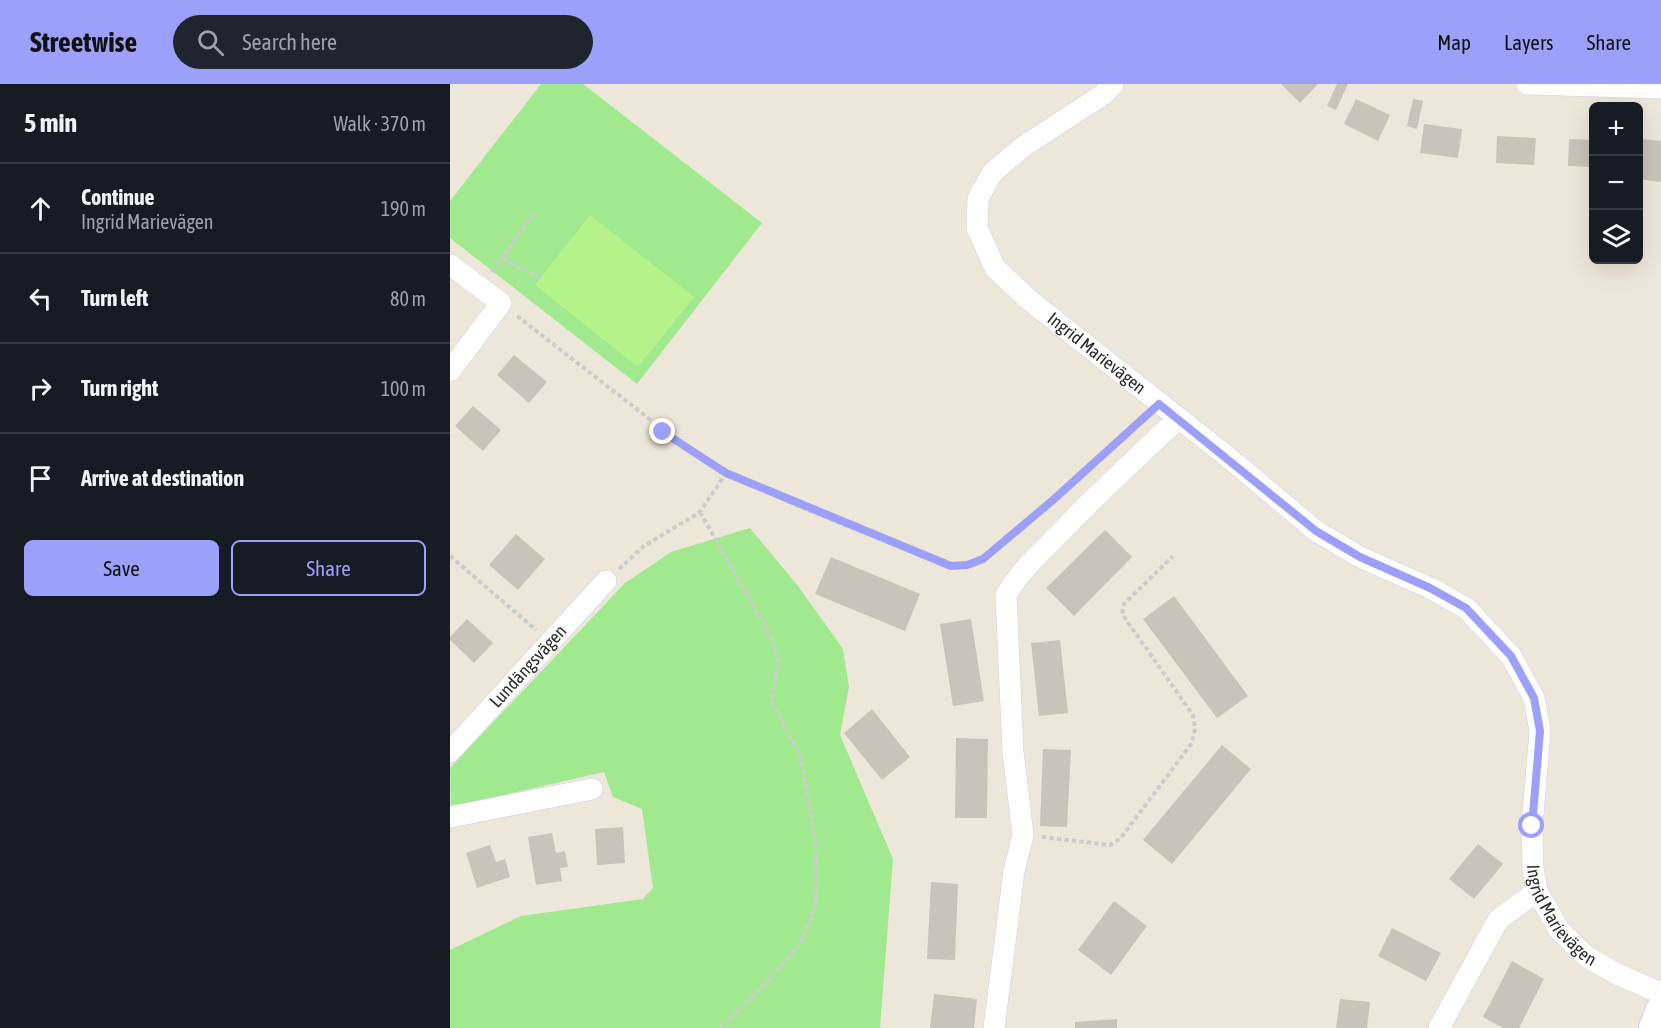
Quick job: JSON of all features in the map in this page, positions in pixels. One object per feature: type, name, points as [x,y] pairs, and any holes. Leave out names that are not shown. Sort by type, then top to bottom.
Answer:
[{"type":"street","name":"Ingrid Marievägen","points":[[1113,84],[1104,94],[1024,146],[993,172],[978,198],[976,228],[995,268],[1028,299],[1179,418],[1316,531],[1360,557],[1430,588],[1466,608],[1511,656],[1534,698],[1540,731],[1532,826],[1533,869],[1538,891],[1559,930],[1587,957],[1619,975],[1661,993]]},
{"type":"street","points":[[1527,84],[1661,88]]},
{"type":"street","points":[[450,265],[501,303],[450,371]]},
{"type":"street","points":[[994,1028],[1014,871],[1023,835],[1013,752],[1006,596],[1015,579],[1108,483],[1179,418]]},
{"type":"street","name":"Lundängsvägen","points":[[450,752],[549,640],[606,581]]},
{"type":"street","points":[[450,817],[591,789]]},
{"type":"street","points":[[1439,1028],[1498,920],[1538,891]]},
{"type":"street","points":[[1654,1028],[1661,1010]]},
{"type":"path","points":[[479,287],[503,259],[535,212]]},
{"type":"path","points":[[503,259],[542,279]]},
{"type":"path","points":[[501,303],[663,432],[726,473],[951,566],[967,565],[983,559],[1053,500],[1159,404]]},
{"type":"path","points":[[606,581],[644,546],[700,512],[726,473]]},
{"type":"path","points":[[700,512],[772,639],[778,659],[772,702],[801,759],[815,839],[817,880],[815,907],[800,944],[769,980],[720,1028]]},
{"type":"path","points":[[450,556],[549,640]]},
{"type":"path","points":[[1023,835],[1110,845],[1120,839],[1192,743],[1195,729],[1193,715],[1122,614],[1124,604],[1173,556]]},
{"type":"green space","points":[[541,84],[583,84],[762,223],[637,384],[450,238],[450,201]]},
{"type":"green space","points":[[590,215],[694,297],[638,367],[535,285]]},
{"type":"green space","points":[[750,528],[798,586],[843,649],[849,687],[840,735],[893,859],[880,1028],[450,1028],[450,950],[521,916],[643,899],[653,888],[642,809],[613,797],[604,772],[451,807],[450,768],[625,583],[671,552]]},
{"type":"building","points":[[1281,84],[1318,84],[1300,103]]},
{"type":"building","points":[[1337,84],[1348,84],[1336,110],[1327,106]]},
{"type":"building","points":[[1356,99],[1390,115],[1378,141],[1344,124]]},
{"type":"building","points":[[1413,99],[1423,101],[1417,129],[1407,126]]},
{"type":"building","points":[[1424,124],[1462,129],[1458,158],[1420,153]]},
{"type":"building","points":[[1497,136],[1536,138],[1534,165],[1496,163]]},
{"type":"building","points":[[1569,139],[1589,140],[1589,167],[1568,166]]},
{"type":"building","points":[[1643,139],[1661,141],[1661,182],[1643,180]]},
{"type":"building","points":[[514,355],[547,382],[529,403],[497,375]]},
{"type":"building","points":[[473,406],[501,430],[483,451],[455,426]]},
{"type":"building","points":[[1105,530],[1132,557],[1074,616],[1046,588]]},
{"type":"building","points":[[516,534],[545,559],[518,590],[489,565]]},
{"type":"building","points":[[831,557],[920,594],[905,631],[815,594]]},
{"type":"building","points":[[1174,596],[1248,696],[1217,718],[1143,619]]},
{"type":"building","points":[[467,619],[493,643],[474,663],[450,640],[450,637]]},
{"type":"building","points":[[971,619],[984,701],[953,706],[940,624]]},
{"type":"building","points":[[1060,640],[1068,713],[1039,716],[1031,643]]},
{"type":"building","points":[[872,709],[910,757],[882,780],[844,733]]},
{"type":"building","points":[[956,738],[988,739],[987,818],[955,818]]},
{"type":"building","points":[[1222,745],[1251,769],[1172,864],[1143,840]]},
{"type":"building","points":[[1043,749],[1071,750],[1067,827],[1040,826]]},
{"type":"building","points":[[623,827],[625,863],[597,865],[595,829]]},
{"type":"building","points":[[552,833],[556,853],[565,851],[568,867],[560,868],[562,881],[536,885],[528,837]]},
{"type":"building","points":[[1478,844],[1503,864],[1474,899],[1449,879]]},
{"type":"building","points":[[490,845],[496,862],[505,859],[510,877],[477,888],[466,853]]},
{"type":"building","points":[[931,882],[958,884],[955,960],[927,959]]},
{"type":"building","points":[[1114,901],[1147,926],[1111,975],[1078,950]]},
{"type":"building","points":[[1392,928],[1441,953],[1426,981],[1378,956]]},
{"type":"building","points":[[1512,961],[1544,979],[1519,1028],[1503,1028],[1483,1017]]},
{"type":"building","points":[[934,994],[977,999],[974,1028],[930,1028]]},
{"type":"building","points":[[1340,999],[1370,1002],[1367,1028],[1336,1028]]},
{"type":"building","points":[[1117,1019],[1117,1028],[1075,1028],[1075,1022]]},
{"type":"route","points":[[663,432],[726,473],[951,566],[967,565],[983,559],[1053,500],[1159,404],[1316,531],[1360,557],[1430,588],[1466,608],[1511,656],[1534,698],[1540,731],[1532,826]]}]
